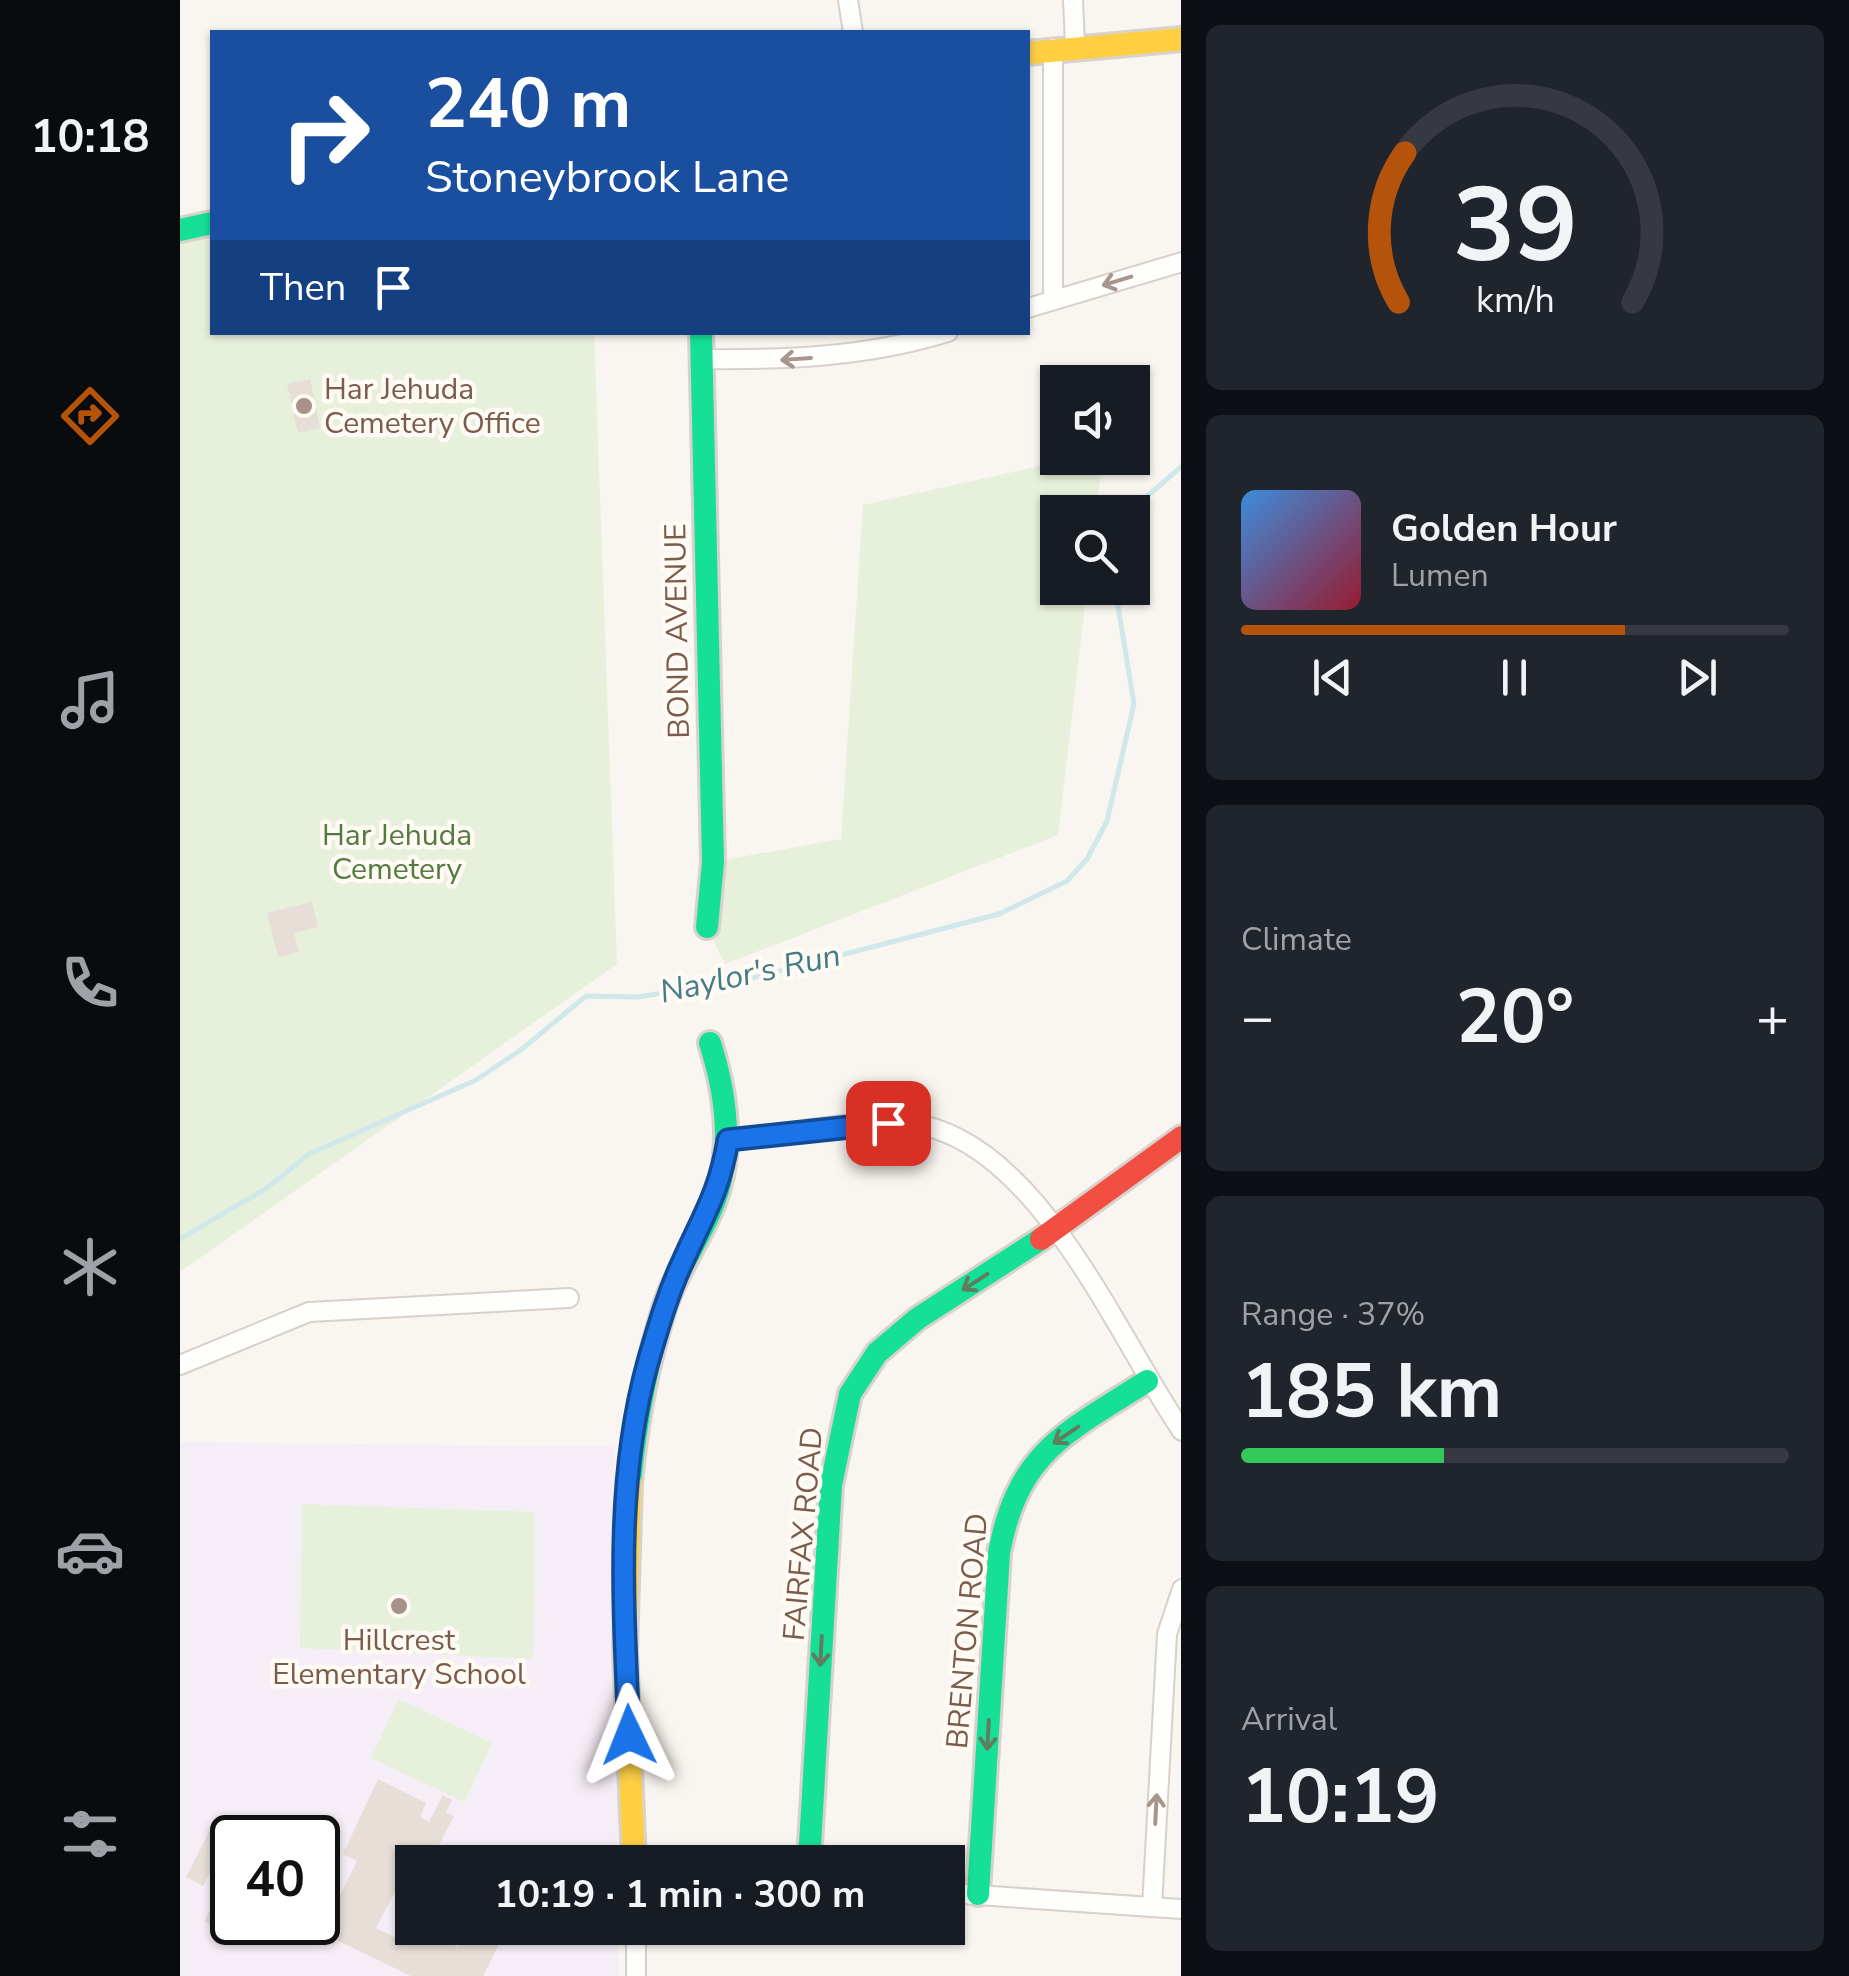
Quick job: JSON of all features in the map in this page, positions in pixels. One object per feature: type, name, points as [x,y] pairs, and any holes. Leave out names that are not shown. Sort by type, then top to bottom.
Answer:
[{"type":"street","points":[[848,0],[853,30]]},
{"type":"street","points":[[1054,300],[1064,47],[1073,0]]},
{"type":"street","points":[[1030,52],[1181,39]]},
{"type":"street","points":[[180,230],[210,223]]},
{"type":"street","points":[[1030,307],[1181,262]]},
{"type":"street","name":"BOND AVENUE","points":[[701,335],[713,862],[707,927]]},
{"type":"street","points":[[702,359],[786,360],[930,335]]},
{"type":"street","points":[[633,1845],[623,1578],[626,1481],[658,1330],[684,1258],[718,1194],[728,1118],[710,1043]]},
{"type":"street","points":[[728,1140],[888,1123],[938,1130],[994,1158],[1057,1229],[1181,1430]]},
{"type":"street","name":"FAIRFAX ROAD","points":[[810,1845],[831,1485],[850,1394],[877,1353],[917,1319],[1057,1229],[1181,1138]]},
{"type":"street","points":[[180,1365],[309,1312],[570,1298]]},
{"type":"street","name":"BRENTON ROAD","points":[[978,1894],[999,1552],[1008,1500],[1035,1458],[1148,1381]]},
{"type":"street","points":[[1152,1906],[1167,1634],[1181,1592]]},
{"type":"street","points":[[965,1894],[1181,1909]]},
{"type":"street","points":[[636,1945],[636,1976]]},
{"type":"shaded area","name":"Hillcrest Elementary School","points":[[180,1442],[615,1447],[619,1845],[395,1845],[395,1945],[619,1945],[619,1976],[180,1976]]},
{"type":"green space","name":"Har Jehuda Cemetery","points":[[210,224],[210,335],[594,335],[617,964],[180,1272],[180,231]]},
{"type":"green space","points":[[1040,466],[1040,475],[1101,475],[1098,495],[1040,495],[1040,605],[1085,605],[1058,835],[725,964],[707,927],[713,862],[841,839],[863,505]]},
{"type":"green space","points":[[302,1504],[534,1512],[533,1659],[300,1648]]},
{"type":"green space","points":[[399,1699],[492,1743],[464,1802],[371,1758]]},
{"type":"building","name":"Har Jehuda Cemetery Office","points":[[310,379],[320,428],[298,433],[287,384]]},
{"type":"building","points":[[312,902],[318,927],[294,933],[299,952],[278,957],[267,913]]},
{"type":"building","name":"Hillcrest Elementary School","points":[[378,1779],[426,1803],[420,1817],[429,1822],[443,1795],[452,1800],[446,1812],[454,1816],[439,1845],[395,1845],[395,1892],[376,1928],[395,1938],[395,1945],[498,1945],[483,1976],[411,1976],[340,1942],[340,1896],[357,1861],[343,1854]]},
{"type":"building","points":[[210,1830],[210,1872],[203,1886],[186,1877]]},
{"type":"waterway","name":"Naylor's Run","points":[[1149,495],[1181,467]]},
{"type":"waterway","name":"Naylor's Run","points":[[180,1239],[267,1188],[309,1154],[476,1080],[522,1049],[586,996],[638,997],[749,979],[999,914],[1067,881],[1087,859],[1107,821],[1134,704],[1118,605]]},
{"type":"traffic: fast","points":[[180,230],[210,223]]},
{"type":"traffic: fast","points":[[701,335],[713,862],[707,927]]},
{"type":"traffic: fast","points":[[630,1482],[643,1391],[659,1325],[722,1177],[725,1110],[710,1043]]},
{"type":"traffic: fast","points":[[810,1845],[831,1485],[850,1394],[877,1353],[917,1319],[1041,1239]]},
{"type":"traffic: fast","points":[[978,1894],[999,1553],[1007,1518],[1033,1467],[1050,1448],[1092,1415],[1147,1381]]},
{"type":"traffic: slow","points":[[1030,53],[1181,39]]},
{"type":"traffic: slow","points":[[630,1482],[625,1650],[633,1845]]},
{"type":"traffic: jam","points":[[1041,1239],[1181,1138]]},
{"type":"place","name":"Har Jehuda Cemetery Office","points":[[304,406]]},
{"type":"place","name":"Hillcrest Elementary School","points":[[399,1606]]},
{"type":"route","points":[[629,1735],[623,1531],[632,1444],[647,1367],[666,1303],[684,1258],[718,1194],[728,1140],[888,1123]]}]
